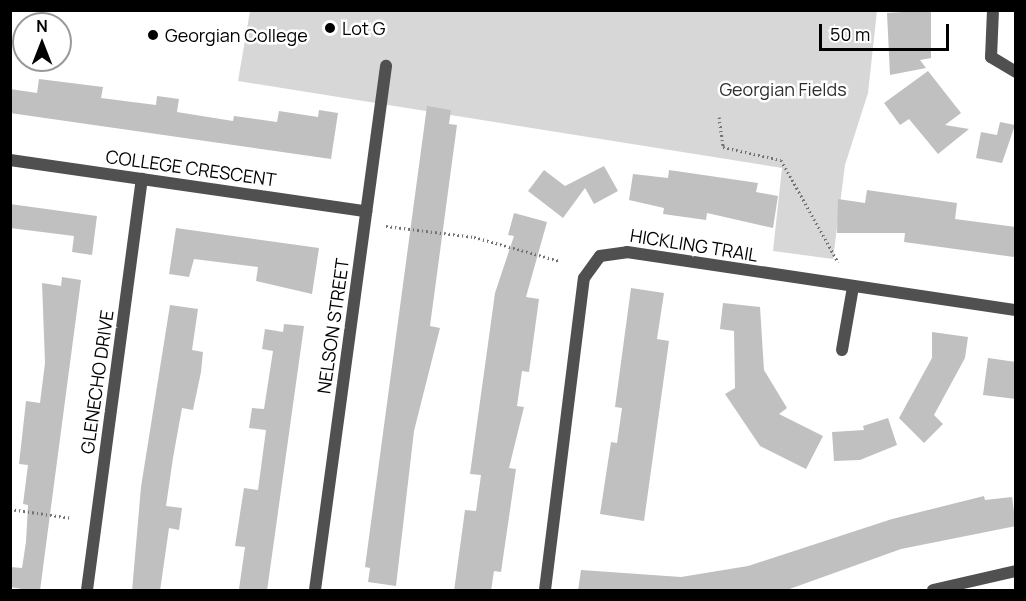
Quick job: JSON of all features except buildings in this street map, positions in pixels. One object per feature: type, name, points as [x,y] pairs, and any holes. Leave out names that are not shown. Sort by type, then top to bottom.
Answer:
[{"type":"street","points":[[993,10],[990,57],[1016,72]]},
{"type":"street","name":"NELSON STREET","points":[[315,591],[387,66]]},
{"type":"street","name":"COLLEGE CRESCENT","points":[[10,160],[366,211]]},
{"type":"street","name":"GLENECHO DRIVE","points":[[87,591],[142,179]]},
{"type":"street","name":"HICKLING TRAIL","points":[[545,591],[584,278],[593,261],[618,252],[1016,310]]},
{"type":"street","points":[[843,350],[854,287]]},
{"type":"street","points":[[933,591],[1016,571]]},
{"type":"path","points":[[719,117],[723,147],[781,160],[838,262]]},
{"type":"path","points":[[386,226],[474,237],[560,261]]},
{"type":"path","points":[[10,509],[71,518]]},
{"type":"green space","name":"Georgian Fields","points":[[250,11],[877,11],[868,93],[845,165],[833,259],[773,251],[782,168],[238,81]]},
{"type":"place","name":"Lot G","points":[[330,28]]},
{"type":"place","name":"Georgian College","points":[[153,35]]}]
